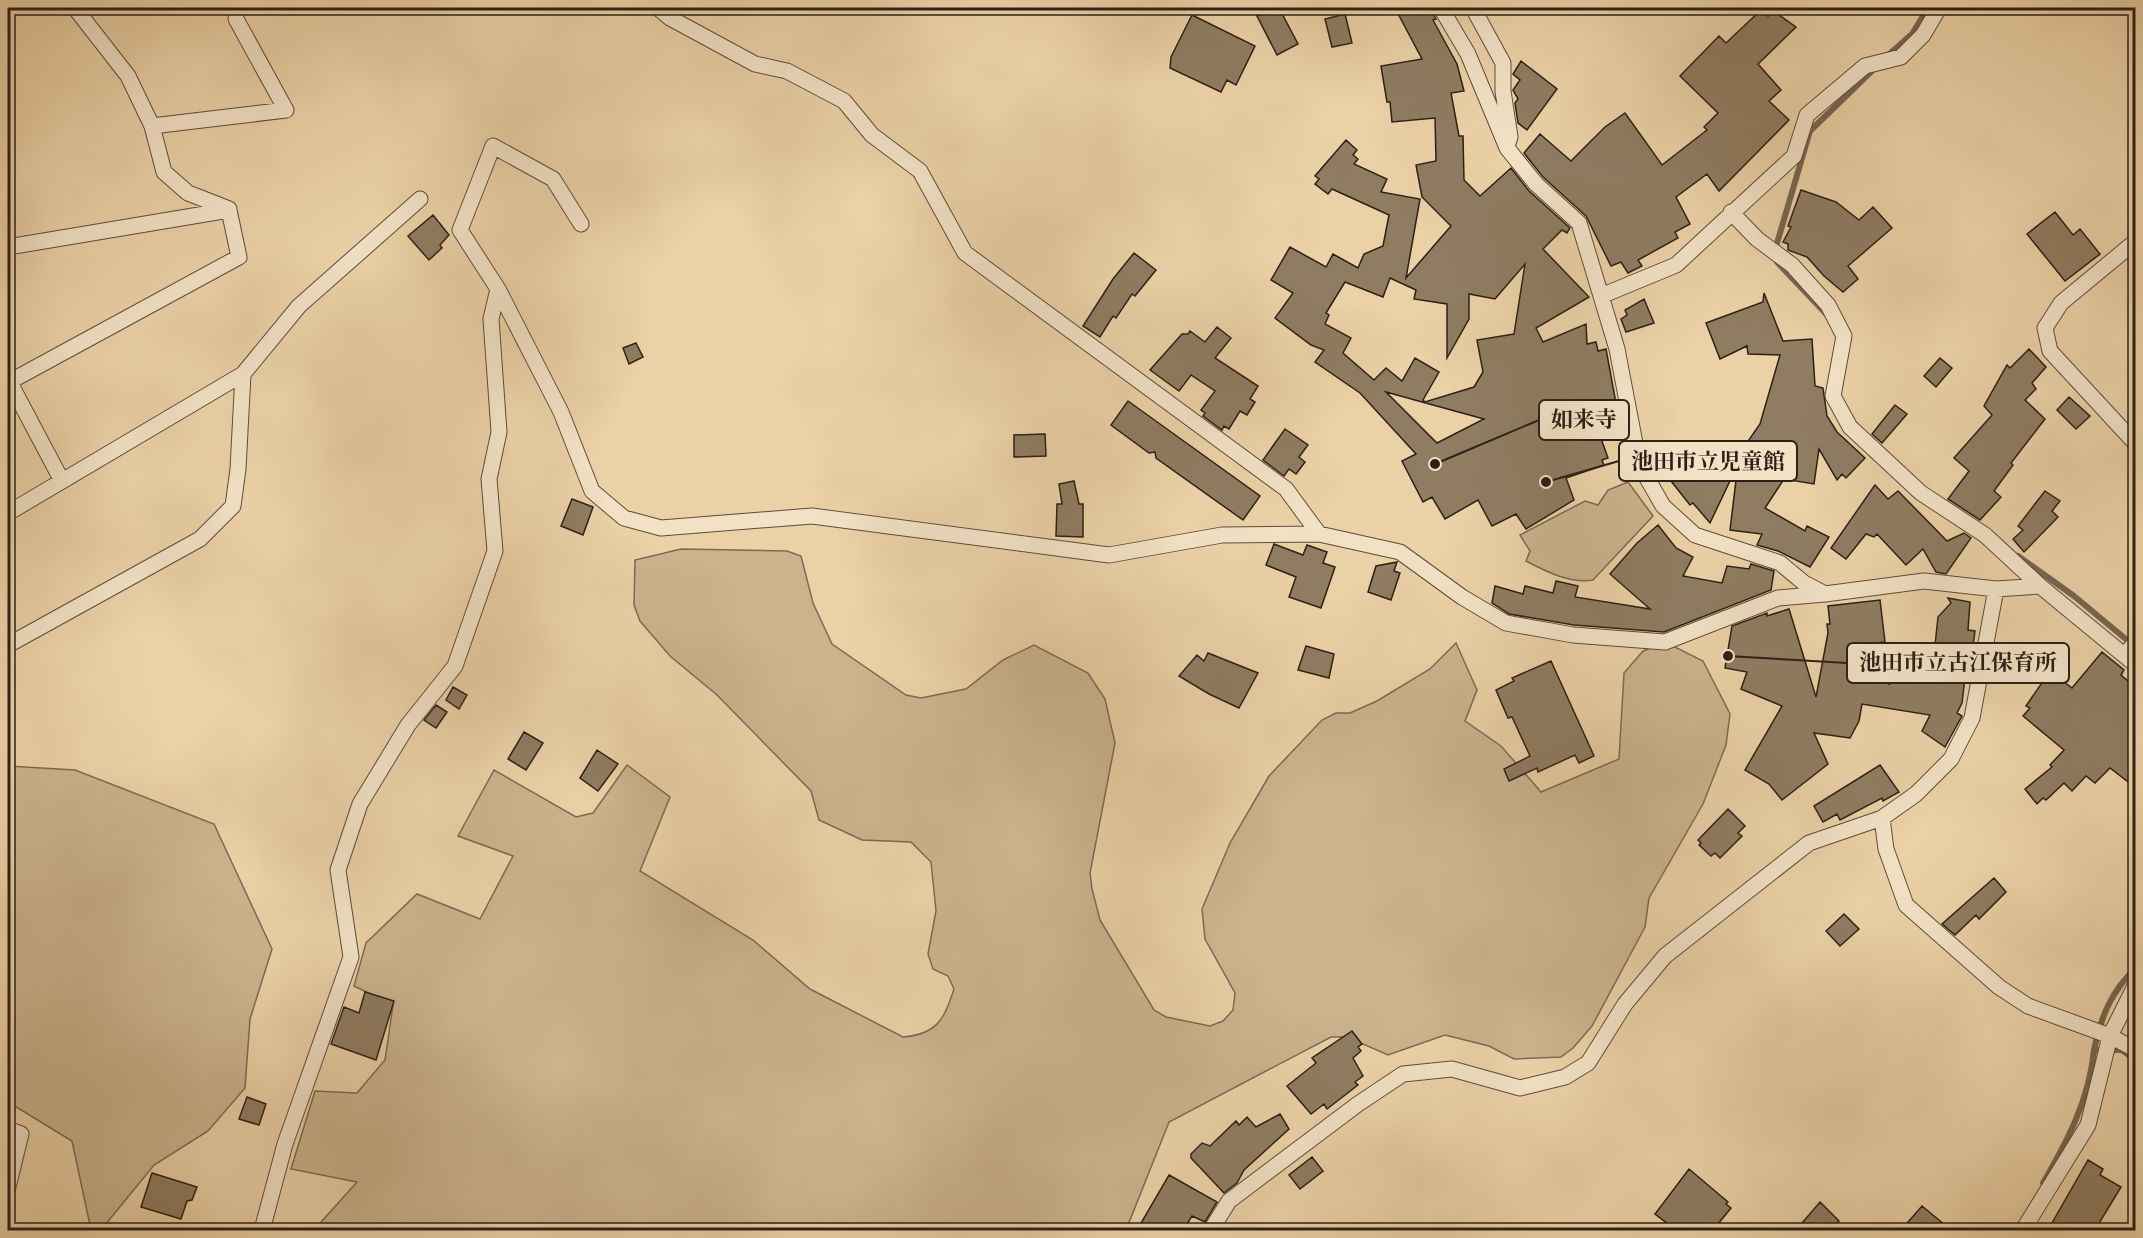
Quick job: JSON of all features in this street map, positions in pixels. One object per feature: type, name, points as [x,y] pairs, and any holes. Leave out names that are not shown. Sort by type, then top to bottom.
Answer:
[{"type":"street","points":[[75,8],[128,76],[152,126],[164,172],[188,193],[229,210]]},
{"type":"street","points":[[658,8],[670,18],[755,64],[787,71],[844,101],[872,135],[920,171],[965,253],[1286,489],[1319,534]]},
{"type":"street","points":[[1441,8],[1468,54],[1507,148],[1536,184],[1579,223],[1617,349],[1640,464],[1663,506],[1695,535],[1780,563],[1804,583],[1825,594]]},
{"type":"street","points":[[1473,8],[1503,63],[1503,91],[1510,137],[1507,148]]},
{"type":"street","points":[[1600,296],[1676,266],[1731,212],[1794,156],[1807,115],[1865,66],[1901,57],[1923,35],[1939,8]]},
{"type":"street","points":[[152,126],[286,110],[236,19]]},
{"type":"street","points":[[581,224],[553,179],[493,146],[460,230],[498,289],[561,412],[592,491],[624,518],[661,528],[812,516],[1109,555],[1222,535],[1319,534],[1400,552],[1462,597],[1506,623],[1573,635],[1665,642],[1778,598],[1924,581],[1996,589],[2040,586]]},
{"type":"street","points":[[8,513],[243,374],[299,306],[420,199]]},
{"type":"street","points":[[8,247],[229,210]]},
{"type":"street","points":[[62,481],[8,380],[239,257],[229,210]]},
{"type":"street","points":[[1731,212],[1757,239],[1792,265],[1828,305],[1844,336],[1833,396],[1850,427],[1921,493],[1985,535],[2040,586],[2130,660],[2136,642]]},
{"type":"street","points":[[2136,241],[2061,303],[2045,327],[2050,351],[2136,444]]},
{"type":"street","points":[[262,1230],[285,1144],[351,957],[338,870],[360,804],[408,725],[455,666],[495,551],[489,479],[499,432],[491,319],[498,289]]},
{"type":"street","points":[[8,645],[200,539],[233,506],[238,469],[243,374]]},
{"type":"street","points":[[1212,1230],[1229,1201],[1358,1104],[1403,1074],[1452,1069],[1520,1088],[1565,1077],[1588,1064],[1625,1004],[1665,956],[1809,843],[1882,818],[1916,794],[1951,759],[1972,718],[1996,589]]},
{"type":"street","points":[[1882,818],[1886,849],[1906,905],[1999,987],[2028,1006],[2110,1036],[2136,1050]]},
{"type":"street","points":[[2023,1230],[2088,1125],[2110,1036],[2136,984]]},
{"type":"street","points":[[8,1129],[21,1134],[8,1187]]},
{"type":"shaded area","points":[[1628,482],[1653,516],[1593,580],[1567,578],[1526,561],[1530,551],[1520,535],[1585,501],[1598,505],[1608,490]]},
{"type":"shaded area","points":[[681,549],[787,551],[801,556],[813,603],[832,644],[906,695],[921,698],[966,689],[1003,660],[1034,645],[1088,673],[1105,699],[1115,743],[1090,873],[1100,920],[1154,1010],[1166,1017],[1210,1026],[1223,1021],[1233,1010],[1235,993],[1205,939],[1202,909],[1230,843],[1269,776],[1322,720],[1336,713],[1350,713],[1377,701],[1430,669],[1456,643],[1477,690],[1465,721],[1501,746],[1541,792],[1619,759],[1624,673],[1643,651],[1665,642],[1703,661],[1730,714],[1726,745],[1703,804],[1649,898],[1645,927],[1592,1026],[1573,1048],[1561,1057],[1514,1059],[1489,1046],[1445,1035],[1388,1055],[1347,1037],[1331,1037],[1169,1122],[1126,1230],[314,1230],[357,1182],[291,1169],[315,1091],[357,1093],[385,1060],[393,1005],[354,986],[366,943],[417,894],[480,919],[513,856],[458,836],[494,770],[576,817],[593,813],[627,765],[670,797],[640,871],[753,940],[810,989],[903,1037],[932,1028],[943,1017],[954,989],[948,976],[933,969],[928,954],[936,911],[931,862],[911,842],[862,840],[819,820],[811,791],[717,695],[670,656],[640,621],[634,605],[635,560]]},
{"type":"shaded area","points":[[8,766],[75,770],[214,824],[272,949],[250,1019],[245,1088],[208,1131],[154,1165],[101,1230],[91,1230],[72,1141],[8,1102]]},
{"type":"building","points":[[1270,8],[1279,8],[1298,44],[1277,55],[1257,16]]},
{"type":"building","points":[[1395,8],[1430,8],[1436,19],[1433,20],[1457,64],[1464,91],[1451,93],[1459,136],[1463,136],[1464,180],[1480,196],[1511,168],[1529,191],[1570,228],[1567,233],[1562,230],[1543,249],[1589,297],[1536,328],[1543,342],[1586,324],[1587,344],[1596,342],[1598,351],[1606,349],[1620,425],[1598,430],[1608,458],[1602,460],[1604,465],[1566,478],[1574,500],[1526,529],[1516,514],[1492,526],[1478,500],[1445,519],[1432,497],[1423,502],[1402,461],[1416,454],[1360,393],[1315,362],[1324,350],[1311,345],[1275,318],[1293,293],[1271,280],[1290,247],[1326,267],[1333,254],[1358,268],[1364,254],[1383,246],[1389,215],[1332,189],[1328,194],[1315,184],[1319,179],[1315,176],[1346,140],[1357,150],[1353,155],[1358,159],[1354,164],[1387,179],[1381,192],[1420,199],[1406,278],[1451,226],[1422,197],[1416,165],[1436,161],[1435,118],[1392,122],[1390,102],[1387,102],[1381,66],[1422,59]],"holes":[[[1525,264],[1514,334],[1477,340],[1483,372],[1474,387],[1425,402],[1423,400],[1439,372],[1415,358],[1402,381],[1386,368],[1374,380],[1343,353],[1351,338],[1325,324],[1329,315],[1326,313],[1345,282],[1383,297],[1390,278],[1416,290],[1414,299],[1447,304],[1447,358],[1469,319],[1469,294],[1495,299]],[[1386,392],[1422,402],[1484,419],[1437,443]]]},
{"type":"building","points":[[1762,9],[1768,16],[1772,10],[1796,27],[1758,64],[1781,90],[1769,101],[1789,120],[1719,191],[1707,174],[1676,197],[1690,224],[1675,232],[1678,238],[1638,260],[1642,266],[1628,273],[1621,262],[1611,266],[1586,216],[1543,177],[1524,153],[1540,134],[1571,161],[1605,127],[1625,113],[1662,165],[1707,130],[1704,127],[1718,113],[1680,76],[1719,36],[1726,43]]},
{"type":"building","points":[[1345,14],[1352,43],[1332,47],[1325,19]]},
{"type":"building","points":[[1192,15],[1255,46],[1236,85],[1227,80],[1221,92],[1170,68],[1171,57]]},
{"type":"building","points":[[1521,61],[1557,89],[1527,130],[1518,123],[1515,103],[1518,99],[1513,90],[1520,80],[1513,74]]},
{"type":"building","points":[[1801,190],[1836,202],[1859,220],[1873,207],[1892,228],[1848,266],[1858,279],[1843,292],[1807,257],[1788,250],[1788,244],[1783,242],[1791,227],[1788,226]]},
{"type":"building","points":[[2055,212],[2073,235],[2080,229],[2100,254],[2065,281],[2027,234]]},
{"type":"building","points":[[433,215],[449,235],[440,245],[442,248],[429,260],[408,236]]},
{"type":"building","points":[[1134,253],[1156,270],[1135,296],[1132,294],[1116,318],[1113,316],[1100,337],[1083,326],[1113,279]]},
{"type":"building","points":[[1764,293],[1783,341],[1812,339],[1815,386],[1823,388],[1827,416],[1837,432],[1865,458],[1846,478],[1842,474],[1837,480],[1819,449],[1814,484],[1784,479],[1765,508],[1805,531],[1807,526],[1829,537],[1810,567],[1778,551],[1757,545],[1762,534],[1730,530],[1738,464],[1710,523],[1693,503],[1690,505],[1671,481],[1714,444],[1717,443],[1728,452],[1734,444],[1742,450],[1760,424],[1780,355],[1748,354],[1747,346],[1720,359],[1706,323],[1763,302]]},
{"type":"building","points":[[1644,299],[1654,323],[1626,332],[1621,319],[1627,315],[1625,310]]},
{"type":"building","points":[[1217,327],[1231,338],[1215,358],[1258,386],[1250,399],[1255,402],[1247,415],[1240,411],[1229,429],[1224,426],[1222,430],[1203,416],[1205,413],[1201,410],[1215,391],[1191,375],[1179,391],[1150,370],[1182,334],[1188,334],[1190,331],[1205,342]]},
{"type":"building","points":[[636,343],[643,357],[629,364],[623,348]]},
{"type":"building","points":[[2029,349],[2046,367],[2032,383],[2036,389],[2025,400],[2045,419],[2011,463],[2013,465],[1994,491],[2001,497],[1980,520],[1948,499],[1969,471],[1954,458],[1992,415],[1984,406],[2007,365],[2010,368]]},
{"type":"building","points":[[1940,358],[1952,368],[1936,387],[1924,376]]},
{"type":"building","points":[[2069,397],[2090,416],[2076,429],[2057,410]]},
{"type":"building","points":[[1128,401],[1260,496],[1243,520],[1156,458],[1155,452],[1149,453],[1111,425]]},
{"type":"building","points":[[1895,405],[1907,414],[1882,443],[1872,434]]},
{"type":"building","points":[[1285,429],[1308,445],[1299,457],[1305,462],[1296,474],[1289,469],[1284,476],[1263,460]]},
{"type":"building","points":[[1045,434],[1046,456],[1014,457],[1014,435]]},
{"type":"building","points":[[1074,481],[1079,504],[1083,504],[1083,537],[1056,536],[1057,504],[1062,504],[1059,484]]},
{"type":"building","points":[[1875,485],[1888,499],[1898,491],[1947,541],[1964,533],[1971,538],[1946,574],[1936,572],[1923,549],[1906,565],[1877,534],[1874,537],[1866,534],[1846,559],[1831,548]]},
{"type":"building","points":[[2045,491],[2060,501],[2052,511],[2058,517],[2024,552],[2013,539],[2023,530],[2018,526]]},
{"type":"building","points":[[572,499],[593,507],[583,535],[561,526]]},
{"type":"building","points":[[1658,525],[1676,548],[1693,557],[1683,576],[1722,583],[1727,566],[1749,569],[1751,564],[1774,571],[1771,590],[1664,632],[1574,625],[1509,614],[1492,603],[1495,586],[1523,594],[1525,586],[1553,593],[1556,581],[1578,586],[1575,597],[1650,609],[1610,574],[1637,543]]},
{"type":"building","points":[[1274,544],[1303,555],[1307,545],[1327,552],[1323,563],[1335,567],[1321,608],[1289,597],[1296,577],[1266,565]]},
{"type":"building","points":[[1397,562],[1394,571],[1400,573],[1391,600],[1368,592],[1376,566]]},
{"type":"building","points":[[1948,598],[1970,602],[1968,630],[1975,631],[1970,669],[1966,669],[1962,703],[1957,713],[1962,716],[1945,747],[1922,731],[1930,715],[1862,704],[1859,721],[1850,738],[1814,733],[1828,764],[1782,800],[1769,784],[1745,770],[1782,706],[1741,689],[1747,672],[1725,668],[1732,626],[1767,613],[1767,616],[1789,609],[1816,697],[1828,633],[1827,624],[1830,624],[1828,606],[1880,600],[1885,642],[1875,643],[1876,678],[1889,680],[1889,685],[1891,680],[1910,683],[1914,661],[1933,664],[1938,617],[1951,603]]},
{"type":"building","points":[[1306,646],[1334,654],[1329,678],[1298,670]]},
{"type":"building","points":[[2102,652],[2124,670],[2121,675],[2136,688],[2136,788],[2110,768],[2095,783],[2086,776],[2072,791],[2064,783],[2046,800],[2043,798],[2037,804],[2025,789],[2052,767],[2050,765],[2064,750],[2023,716],[2030,708],[2026,706],[2050,671],[2072,688]]},
{"type":"building","points":[[1208,653],[1258,673],[1239,708],[1179,676],[1197,655],[1204,661]]},
{"type":"building","points":[[1551,661],[1594,756],[1579,763],[1575,755],[1538,772],[1537,768],[1509,781],[1504,769],[1530,756],[1512,717],[1508,718],[1496,690],[1514,681],[1512,678]]},
{"type":"building","points":[[453,687],[467,695],[459,709],[446,700]]},
{"type":"building","points":[[436,705],[447,712],[436,728],[424,720]]},
{"type":"building","points":[[524,732],[543,743],[526,770],[508,759]]},
{"type":"building","points":[[597,750],[618,764],[598,791],[580,778]]},
{"type":"building","points":[[1880,765],[1899,792],[1883,801],[1882,798],[1840,820],[1837,814],[1823,822],[1814,806]]},
{"type":"building","points":[[1728,809],[1745,826],[1738,833],[1742,836],[1720,858],[1715,853],[1711,856],[1699,845],[1701,843],[1698,840]]},
{"type":"building","points":[[1994,878],[2006,892],[1979,919],[1976,915],[1955,935],[1942,924]]},
{"type":"building","points":[[1844,914],[1859,929],[1840,946],[1826,931]]},
{"type":"building","points":[[365,992],[394,1001],[376,1060],[331,1044],[344,1007],[359,1013]]},
{"type":"building","points":[[1352,1031],[1362,1044],[1358,1047],[1361,1051],[1353,1058],[1363,1076],[1355,1082],[1358,1085],[1327,1109],[1324,1104],[1311,1114],[1287,1086],[1316,1063],[1312,1058]]},
{"type":"building","points":[[247,1097],[266,1104],[259,1125],[239,1119]]},
{"type":"building","points":[[1280,1114],[1289,1129],[1244,1170],[1237,1183],[1224,1193],[1191,1158],[1191,1154],[1202,1143],[1210,1146],[1236,1121],[1239,1125],[1247,1117],[1256,1127]]},
{"type":"building","points":[[1312,1157],[1323,1171],[1300,1189],[1289,1175]]},
{"type":"building","points":[[2088,1160],[2103,1169],[2100,1175],[2121,1187],[2095,1230],[2048,1230]]},
{"type":"building","points":[[1689,1169],[1728,1202],[1726,1204],[1731,1208],[1713,1230],[1676,1230],[1655,1214]]},
{"type":"building","points":[[152,1173],[197,1187],[192,1200],[187,1201],[181,1219],[141,1207]]},
{"type":"building","points":[[1169,1175],[1217,1202],[1205,1222],[1192,1216],[1185,1227],[1179,1223],[1174,1230],[1137,1230]]},
{"type":"building","points":[[1820,1202],[1839,1221],[1829,1230],[1796,1230]]},
{"type":"building","points":[[1922,1206],[1951,1230],[1901,1230]]},
{"type":"waterway","points":[[1886,57],[1912,34],[1928,8]]},
{"type":"waterway","points":[[1775,250],[1810,131],[1875,68]]},
{"type":"waterway","points":[[1777,262],[1828,316]]},
{"type":"waterway","points":[[2018,556],[2074,596],[2133,645]]},
{"type":"waterway","points":[[2136,968],[2120,986],[2108,1005],[2094,1050],[2122,1050],[2136,1061]]},
{"type":"waterway","points":[[2043,1183],[2076,1119],[2087,1086],[2094,1050]]},
{"type":"place","name":"如来寺","points":[[1435,464]]},
{"type":"place","name":"池田市立児童館","points":[[1546,482]]},
{"type":"place","name":"池田市立古江保育所","points":[[1728,656]]}]
